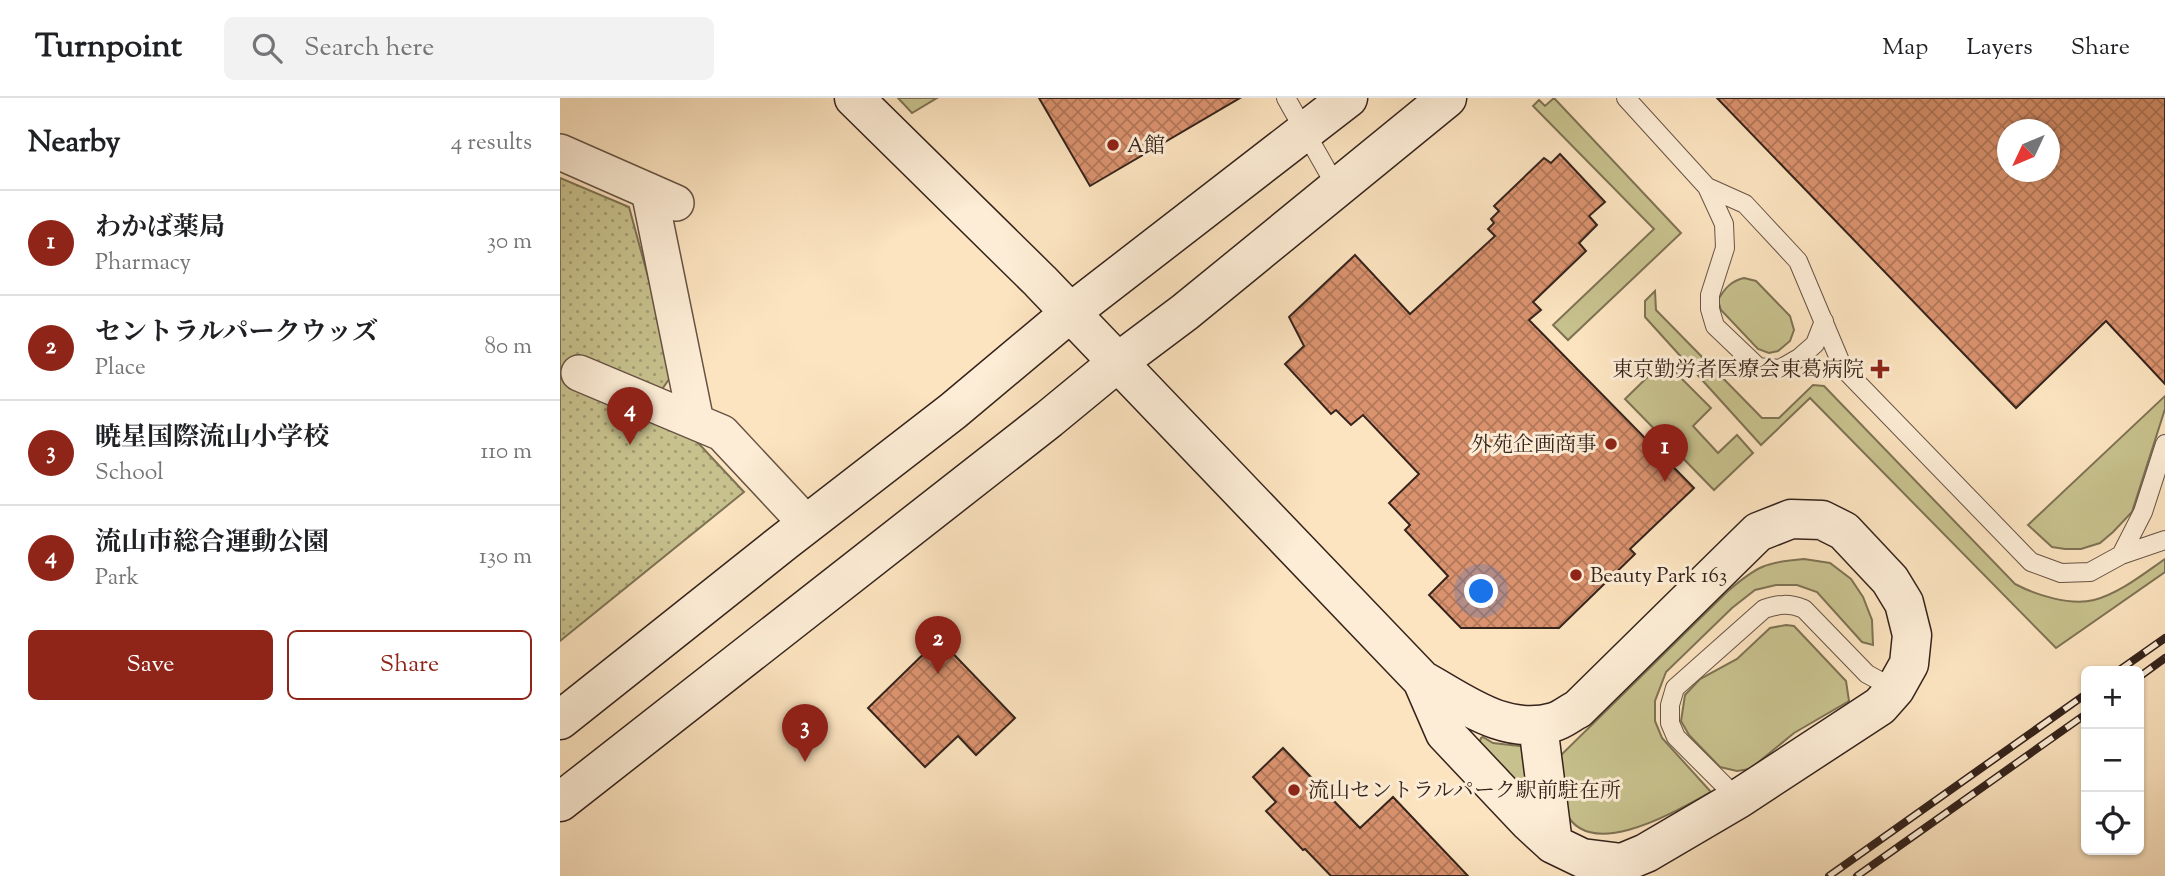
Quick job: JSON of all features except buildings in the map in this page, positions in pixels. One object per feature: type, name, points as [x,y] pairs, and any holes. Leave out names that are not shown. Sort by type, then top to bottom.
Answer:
[{"type":"street","points":[[854,98],[1040,281],[1422,680],[1501,723],[1525,727],[1556,722],[1578,709],[1758,532],[1791,519],[1822,520],[1844,531],[1890,580],[1904,603],[1912,635],[1909,664],[1895,689],[1880,706],[1738,799],[1646,853],[1622,863],[1582,858],[1553,844],[1446,733],[1422,680]]},
{"type":"street","points":[[560,720],[953,411],[1070,313],[1348,98]]},
{"type":"street","points":[[560,802],[1185,312],[1447,98]]},
{"type":"street","points":[[560,152],[662,197],[696,422]]},
{"type":"street","points":[[579,373],[722,433],[807,524]]},
{"type":"street","points":[[1538,725],[1553,844]]},
{"type":"lane","points":[[1286,98],[1337,188]]},
{"type":"lane","points":[[1626,98],[1707,187],[1724,223],[1725,247],[1710,295],[1710,309],[1715,326],[1758,367],[1780,369],[1815,344],[1824,321]]},
{"type":"lane","points":[[1707,187],[1745,204],[1798,261],[1843,368],[2031,562],[2061,573],[2090,572],[2120,555],[2165,540]]},
{"type":"lane","points":[[2120,555],[2143,512],[2165,444]]},
{"type":"lane","points":[[1738,799],[1676,737],[1670,723],[1670,705],[1675,688],[1764,609],[1778,604],[1804,609],[1867,674],[1895,689]]},
{"type":"shaded area","points":[[898,98],[937,98],[912,113]]},
{"type":"shaded area","points":[[1554,98],[1681,233],[1568,340],[1553,325],[1654,229],[1533,106],[1539,100],[1545,106]]},
{"type":"shaded area","points":[[560,178],[629,207],[674,372],[656,398],[744,492],[560,641]]},
{"type":"shaded area","points":[[1744,278],[1756,281],[1790,316],[1794,330],[1790,341],[1778,351],[1769,353],[1758,349],[1721,310],[1718,300],[1723,292],[1732,283]]},
{"type":"shaded area","points":[[1655,291],[1656,310],[1762,418],[1779,418],[1813,385],[1824,386],[2015,584],[2033,592],[2074,602],[2094,600],[2113,593],[2165,559],[2165,572],[2056,648],[1810,398],[1761,445],[1645,317],[1645,301]]},
{"type":"shaded area","points":[[1664,361],[1711,408],[1693,426],[1718,453],[1737,435],[1753,453],[1714,490],[1625,399]]},
{"type":"shaded area","points":[[2165,396],[2165,409],[2132,512],[2100,543],[2081,549],[2052,547],[2028,525]]},
{"type":"shaded area","points":[[1804,559],[1830,563],[1851,579],[1863,597],[1872,620],[1873,645],[1862,642],[1817,592],[1797,585],[1776,585],[1755,590],[1732,608],[1666,672],[1655,701],[1655,721],[1662,738],[1711,792],[1657,820],[1635,828],[1613,833],[1593,833],[1577,826],[1563,806],[1559,757],[1728,591],[1763,567]]},
{"type":"shaded area","points":[[1794,626],[1846,681],[1849,701],[1794,733],[1750,769],[1737,771],[1720,767],[1689,735],[1681,721],[1685,695],[1700,679],[1737,659],[1770,628]]},
{"type":"shaded area","points":[[1483,737],[1493,743],[1529,747],[1528,794],[1479,744]]},
{"type":"railway","points":[[2125,666],[2165,638]]},
{"type":"railway","points":[[2144,673],[2165,658]]},
{"type":"railway","points":[[1829,876],[2081,698]]},
{"type":"railway","points":[[1857,876],[2081,718]]},
{"type":"place","name":"A館","points":[[1113,145]]},
{"type":"place","name":"東京勤労者医療会東葛病院","points":[[1880,369]]},
{"type":"place","name":"外苑企画商事","points":[[1611,444]]},
{"type":"place","name":"流山市総合運動公園","points":[[630,445]]},
{"type":"place","name":"わかば薬局","points":[[1665,482]]},
{"type":"place","name":"Beauty Park 163","points":[[1576,575]]},
{"type":"place","name":"セントラルパークウッズ","points":[[938,674]]},
{"type":"place","name":"暁星国際流山小学校","points":[[805,762]]},
{"type":"place","name":"流山セントラルパーク駅前駐在所","points":[[1294,790]]}]
